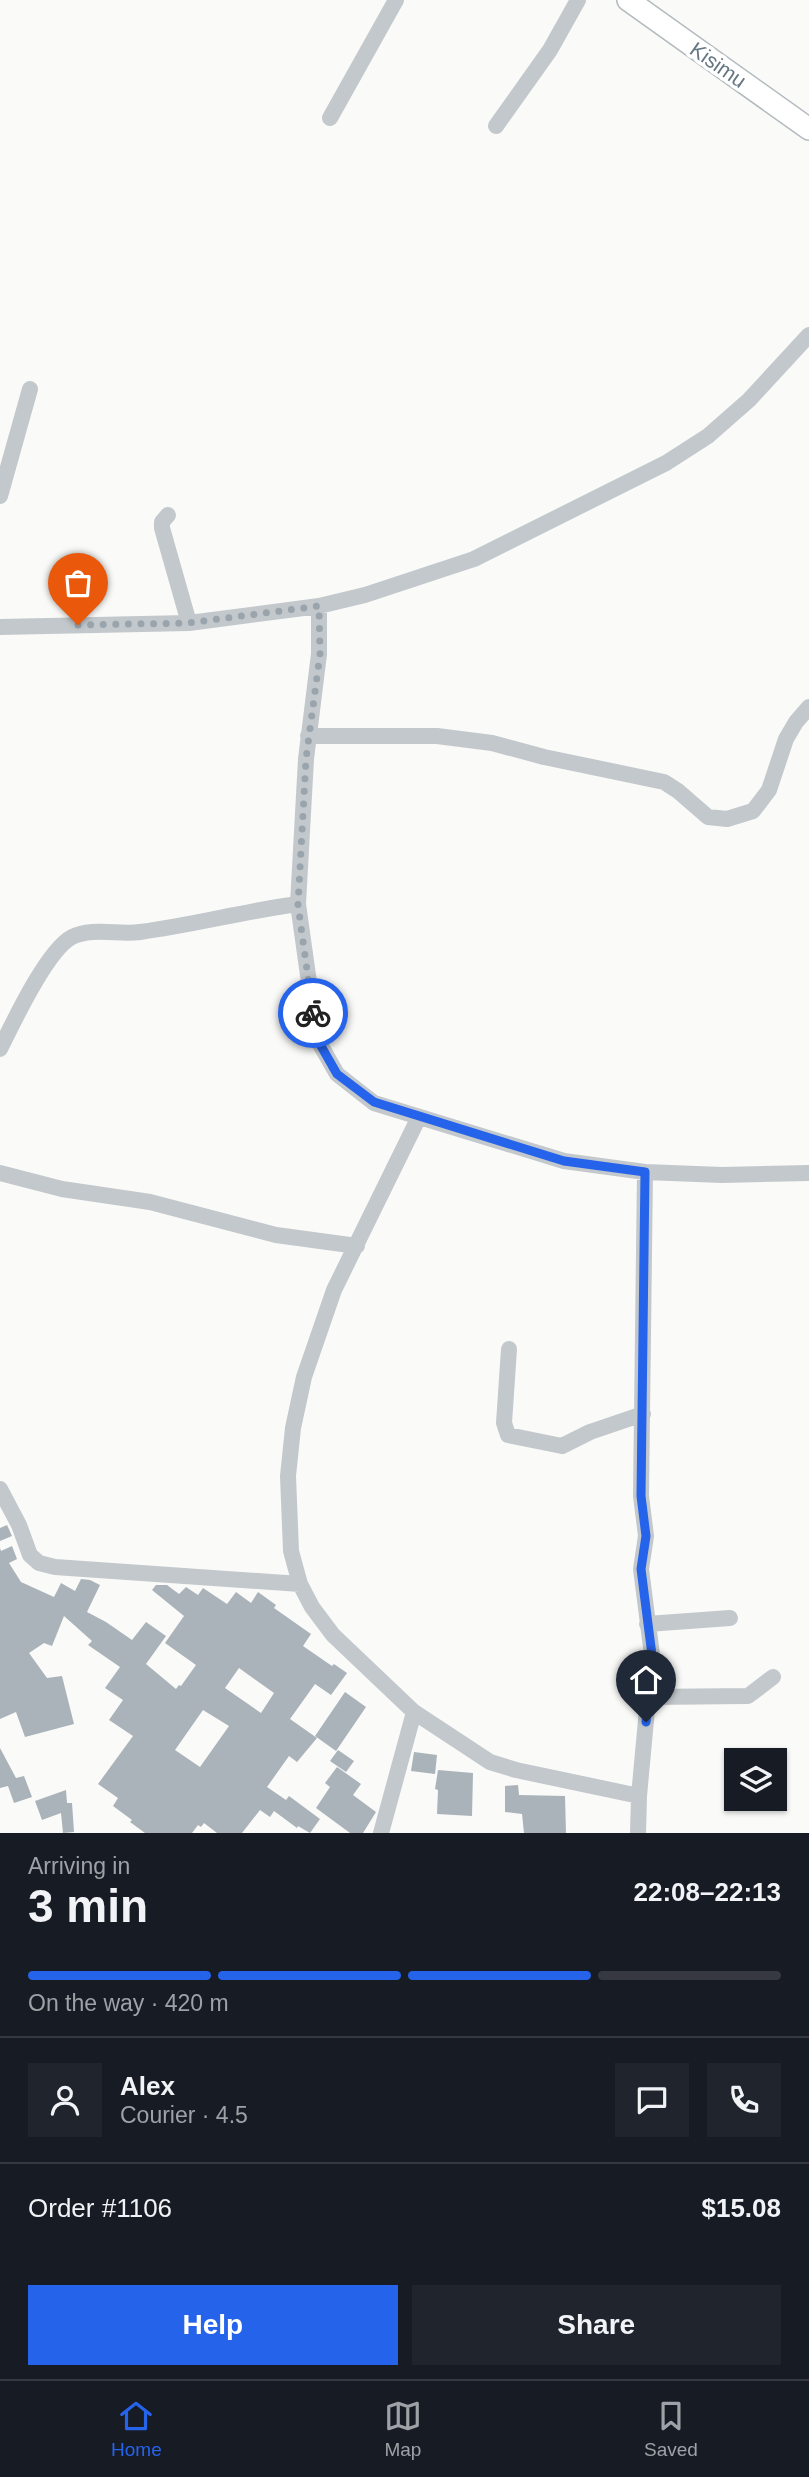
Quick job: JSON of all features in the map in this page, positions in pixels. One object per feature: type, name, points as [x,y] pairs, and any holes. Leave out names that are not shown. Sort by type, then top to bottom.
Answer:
[{"type":"street","points":[[330,118],[396,0]]},
{"type":"street","points":[[496,126],[550,50],[578,0]]},
{"type":"street","name":"Kisimu","points":[[628,0],[809,129]]},
{"type":"street","points":[[0,627],[188,623],[319,606],[365,595],[474,559],[666,463],[708,436],[748,400],[809,335]]},
{"type":"street","points":[[0,496],[30,389]]},
{"type":"street","points":[[168,516],[162,522],[162,528],[188,623]]},
{"type":"street","points":[[319,606],[320,654],[309,736],[298,905],[317,1039],[337,1074],[374,1102],[564,1161],[645,1172],[722,1175],[809,1173]]},
{"type":"street","points":[[309,736],[437,736],[492,743],[544,757],[664,782],[708,817],[727,819],[753,811],[761,804],[769,790],[786,739],[809,707]]},
{"type":"street","points":[[0,1049],[34,982],[71,937],[93,933],[138,933],[256,910],[298,905]]},
{"type":"street","points":[[419,1117],[334,1290],[304,1377],[293,1428],[288,1476],[291,1551],[300,1584],[312,1607],[333,1635],[414,1712],[490,1762],[639,1796]]},
{"type":"street","points":[[638,1833],[652,1655],[641,1569],[646,1536],[641,1496],[645,1172]]},
{"type":"street","points":[[0,1173],[62,1189],[150,1202],[276,1235],[357,1246]]},
{"type":"street","points":[[509,1349],[504,1423],[508,1435],[562,1446],[590,1432],[643,1414]]},
{"type":"street","points":[[0,1489],[19,1525],[30,1555],[39,1563],[55,1567],[300,1584]]},
{"type":"street","points":[[647,1624],[730,1618]]},
{"type":"street","points":[[648,1697],[748,1696],[773,1677]]},
{"type":"street","points":[[381,1833],[414,1712]]},
{"type":"building","points":[[7,1525],[12,1536],[0,1541],[0,1528]]},
{"type":"building","points":[[12,1546],[17,1559],[9,1563],[21,1582],[54,1597],[61,1583],[75,1591],[81,1579],[100,1585],[87,1612],[132,1640],[146,1622],[166,1636],[146,1664],[176,1689],[196,1665],[165,1643],[184,1616],[152,1590],[156,1585],[167,1585],[179,1594],[186,1587],[198,1595],[203,1588],[227,1604],[236,1592],[251,1603],[258,1592],[276,1605],[274,1608],[311,1634],[303,1646],[347,1673],[331,1695],[315,1684],[290,1719],[317,1738],[297,1762],[289,1756],[267,1787],[286,1800],[289,1796],[320,1819],[310,1833],[298,1826],[297,1828],[274,1811],[270,1817],[260,1810],[242,1833],[217,1833],[204,1823],[201,1827],[198,1825],[192,1833],[145,1833],[130,1822],[132,1820],[113,1806],[118,1798],[98,1784],[133,1736],[109,1720],[123,1700],[105,1688],[120,1667],[88,1645],[92,1641],[64,1616],[52,1646],[44,1643],[29,1653],[47,1678],[62,1676],[74,1724],[25,1737],[16,1712],[0,1719],[0,1548],[1,1551]],"holes":[[[239,1668],[274,1693],[261,1713],[225,1688]],[[203,1710],[229,1726],[200,1767],[175,1750]]]},
{"type":"building","points":[[345,1692],[366,1707],[336,1751],[315,1736]]},
{"type":"building","points":[[0,1748],[16,1778],[24,1776],[32,1797],[14,1803],[8,1786],[0,1788]]},
{"type":"building","points":[[338,1750],[354,1761],[346,1772],[330,1761]]},
{"type":"building","points":[[414,1752],[437,1755],[435,1774],[411,1771]]},
{"type":"building","points":[[337,1767],[361,1784],[353,1795],[376,1812],[363,1833],[350,1833],[316,1808],[330,1787],[325,1783]]},
{"type":"building","points":[[438,1770],[473,1773],[472,1816],[437,1814],[438,1790],[435,1789]]},
{"type":"building","points":[[518,1785],[519,1795],[565,1796],[566,1833],[524,1833],[522,1814],[505,1812],[505,1786]]},
{"type":"building","points":[[66,1790],[67,1803],[72,1803],[74,1832],[63,1833],[61,1813],[42,1820],[35,1801]]},
{"type":"way so far","points":[[78,625],[188,623],[319,606],[320,654],[306,759],[298,905],[313,1013]]},
{"type":"route","points":[[313,1013],[317,1039],[337,1074],[374,1102],[564,1161],[645,1172],[641,1496],[646,1536],[641,1569],[652,1655],[646,1722]]}]
